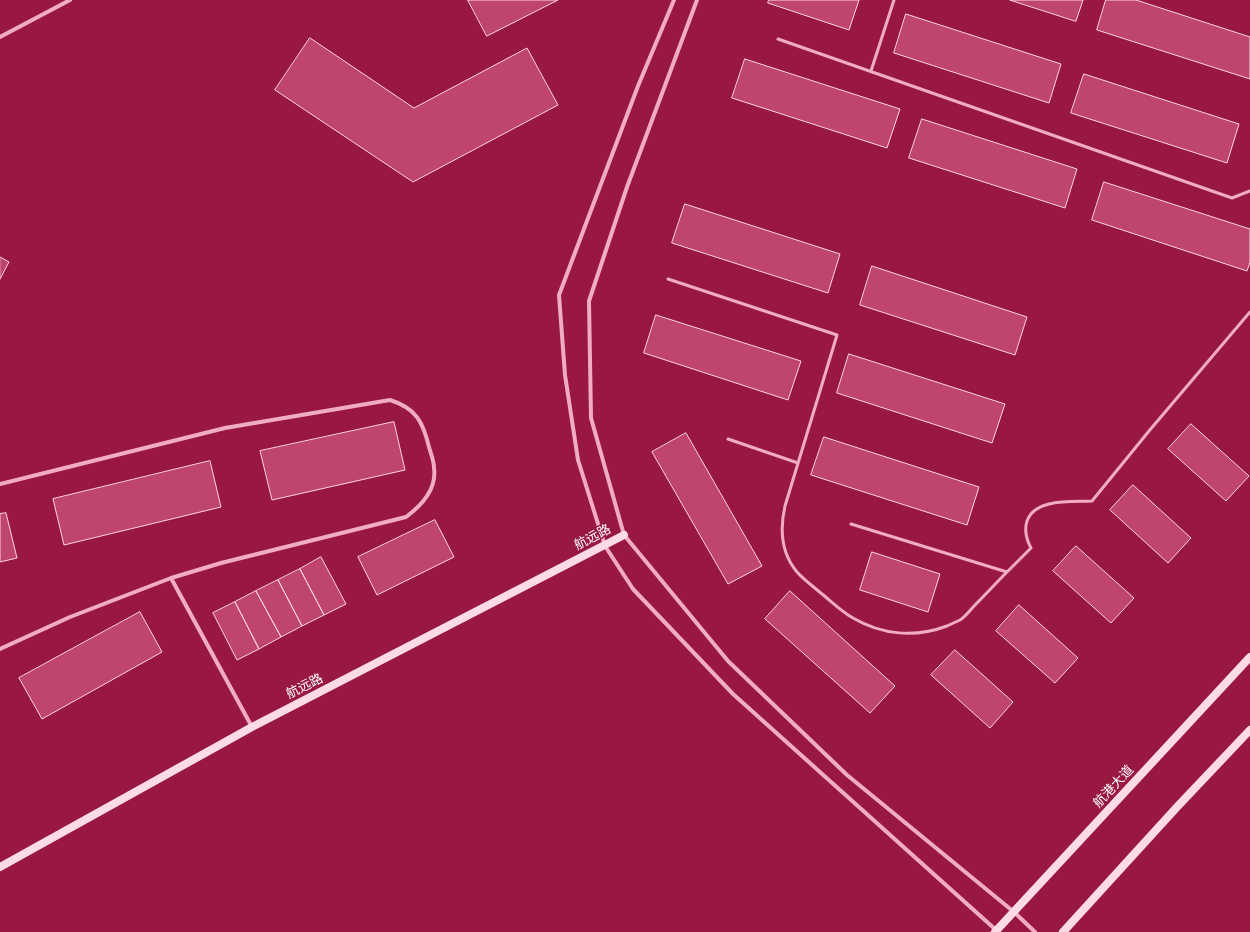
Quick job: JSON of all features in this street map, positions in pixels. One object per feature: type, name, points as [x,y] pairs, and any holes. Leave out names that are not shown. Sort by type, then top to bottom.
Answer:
[{"type":"street","points":[[0,36],[70,0]]},
{"type":"street","points":[[674,0],[638,86],[559,295],[564,375],[578,460],[605,546],[634,589],[733,694],[997,932]]},
{"type":"street","points":[[697,0],[627,187],[589,301],[591,418],[624,535],[734,667],[846,775],[1014,912],[1035,932]]},
{"type":"street","points":[[0,484],[225,428],[390,400],[400,403],[416,415],[422,423],[435,469],[430,490],[424,501],[416,510],[406,517],[221,563],[171,578],[70,617],[0,649]]},
{"type":"street","name":"航远路","points":[[0,867],[252,728],[624,535]]},
{"type":"street","points":[[171,578],[252,728]]},
{"type":"street","name":"航港大道","points":[[997,932],[1250,657]]},
{"type":"street","points":[[1063,932],[1177,807],[1250,730]]},
{"type":"lane","points":[[871,72],[894,0]]},
{"type":"lane","points":[[778,39],[1232,198],[1250,191]]},
{"type":"lane","points":[[668,279],[837,336],[782,518],[784,544],[791,564],[838,608],[852,618],[868,626],[901,634],[933,630],[948,626],[962,619],[1006,572],[1031,548],[1025,533],[1028,517],[1034,510],[1043,505],[1052,503],[1092,501],[1250,312]]},
{"type":"lane","points":[[728,439],[798,463]]},
{"type":"lane","points":[[851,524],[1006,572]]},
{"type":"building","points":[[468,0],[558,0],[487,36]]},
{"type":"building","points":[[769,0],[859,0],[849,30],[768,3]]},
{"type":"building","points":[[1010,0],[1083,0],[1076,21]]},
{"type":"building","points":[[1106,0],[1136,0],[1250,37],[1250,79],[1097,30]]},
{"type":"building","points":[[906,14],[1061,64],[1049,103],[894,53]]},
{"type":"building","points":[[310,38],[414,108],[527,48],[558,105],[413,182],[275,90]]},
{"type":"building","points":[[745,59],[900,109],[887,148],[732,98]]},
{"type":"building","points":[[1084,74],[1239,124],[1227,163],[1071,113]]},
{"type":"building","points":[[922,119],[1077,169],[1065,208],[909,158]]},
{"type":"building","points":[[1104,182],[1250,229],[1250,262],[1247,271],[1092,220]]},
{"type":"building","points":[[685,204],[840,254],[828,293],[672,243]]},
{"type":"building","points":[[0,257],[9,262],[0,279]]},
{"type":"building","points":[[872,266],[1027,317],[1015,355],[860,305]]},
{"type":"building","points":[[656,315],[801,361],[788,400],[644,353]]},
{"type":"building","points":[[849,354],[1005,404],[992,443],[837,393]]},
{"type":"building","points":[[394,422],[405,470],[272,500],[260,451]]},
{"type":"building","points":[[1191,424],[1249,476],[1226,501],[1168,449]]},
{"type":"building","points":[[686,433],[762,566],[728,584],[652,452]]},
{"type":"building","points":[[824,437],[979,487],[967,525],[811,475]]},
{"type":"building","points":[[210,461],[221,507],[64,545],[53,499]]},
{"type":"building","points":[[1133,485],[1191,538],[1168,563],[1110,510]]},
{"type":"building","points":[[6,513],[17,558],[0,562],[0,514]]},
{"type":"building","points":[[435,520],[454,557],[377,595],[358,557]]},
{"type":"building","points":[[1076,546],[1134,598],[1111,623],[1053,571]]},
{"type":"building","points":[[872,552],[940,574],[928,612],[860,590]]},
{"type":"building","points":[[321,557],[346,604],[324,615],[300,569]]},
{"type":"building","points":[[300,569],[324,615],[302,626],[278,580]]},
{"type":"building","points":[[278,580],[302,626],[281,637],[256,591]]},
{"type":"building","points":[[256,591],[281,637],[259,649],[235,602]]},
{"type":"building","points":[[790,591],[895,686],[870,713],[765,619]]},
{"type":"building","points":[[235,602],[259,649],[237,660],[213,613]]},
{"type":"building","points":[[1019,605],[1078,658],[1055,683],[996,631]]},
{"type":"building","points":[[140,612],[162,652],[42,719],[19,678]]},
{"type":"building","points":[[955,650],[1013,702],[990,728],[931,675]]}]
